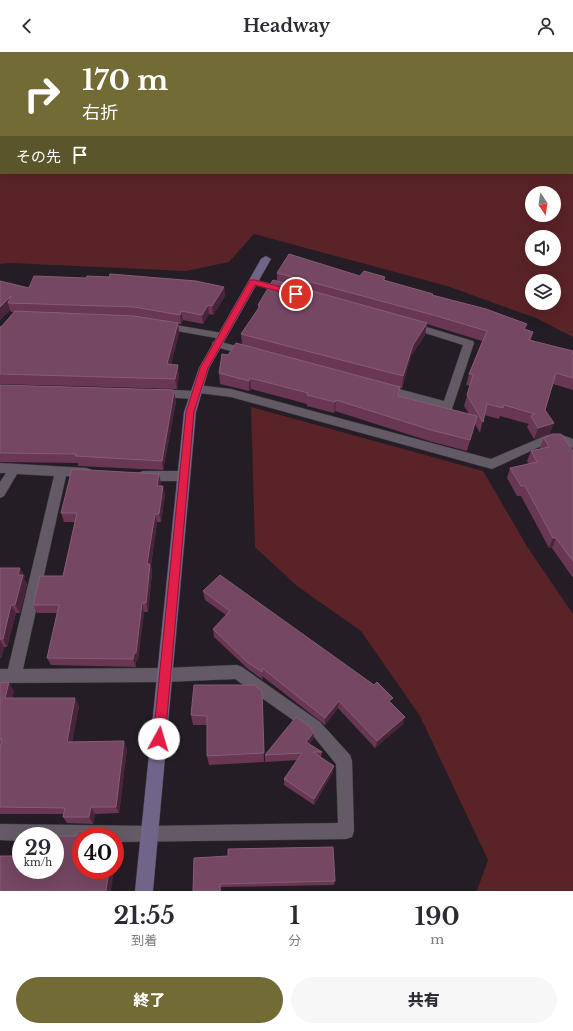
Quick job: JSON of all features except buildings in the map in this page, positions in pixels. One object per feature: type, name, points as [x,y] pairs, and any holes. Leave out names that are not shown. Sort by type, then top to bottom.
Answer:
[{"type":"street","points":[[144,891],[190,412],[204,368],[266,259]]},
{"type":"street","points":[[253,282],[291,292]]},
{"type":"street","points":[[371,385],[448,406],[469,343],[397,321]]},
{"type":"street","points":[[151,324],[220,340],[256,354]]},
{"type":"street","points":[[146,393],[231,393],[492,464],[548,439],[562,439],[573,444]]},
{"type":"street","points":[[0,468],[100,473]]},
{"type":"street","points":[[0,493],[14,468]]},
{"type":"street","points":[[0,832],[150,834],[346,831],[344,761],[314,727],[237,672],[165,675],[7,676],[60,471]]},
{"type":"street","points":[[131,475],[184,476]]},
{"type":"shaded area","points":[[0,174],[573,174],[573,337],[536,318],[447,286],[254,234],[229,262],[186,271],[11,263],[0,264]]},
{"type":"shaded area","points":[[251,407],[483,471],[528,548],[573,614],[573,891],[477,891],[488,860],[420,716],[361,631],[297,586],[255,547]]},
{"type":"route","points":[[159,739],[190,412],[204,368],[253,282],[296,294]]}]
